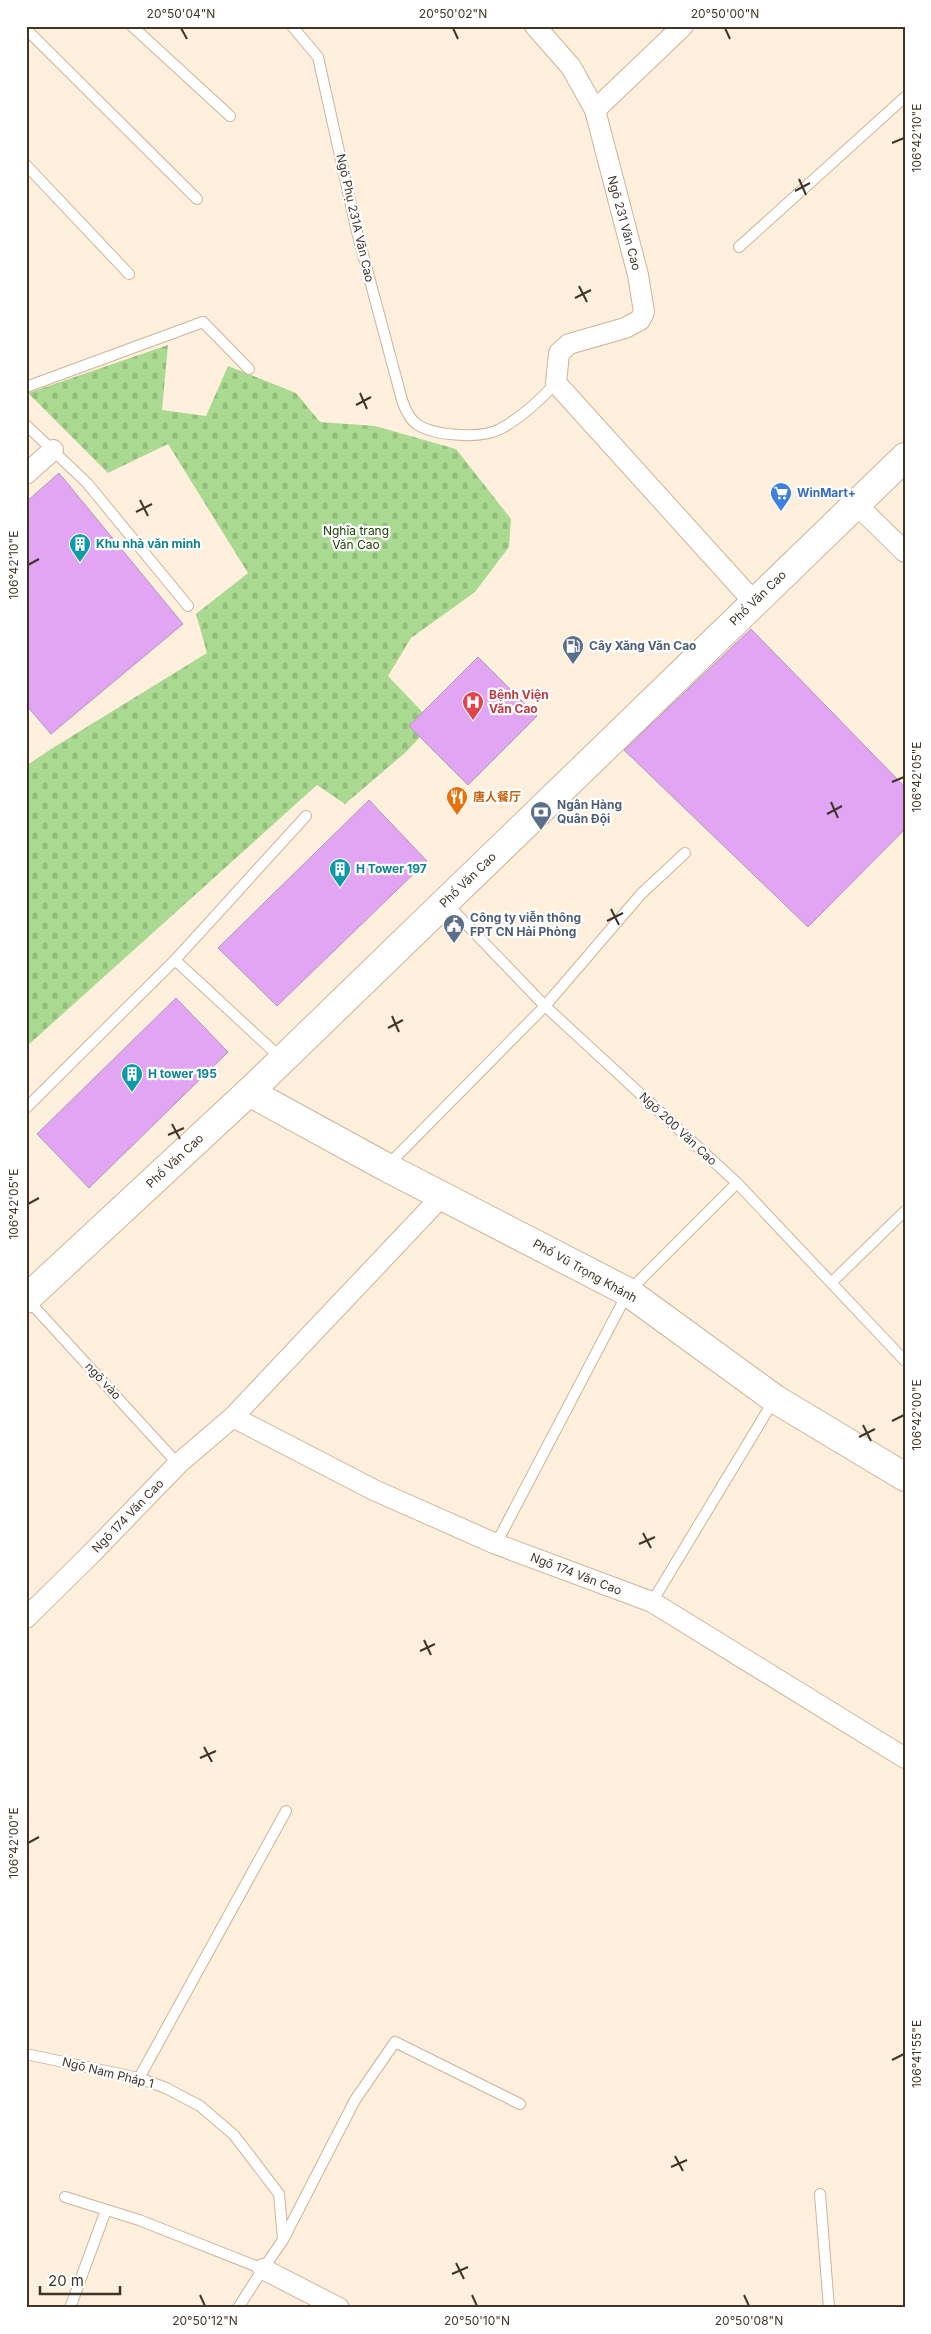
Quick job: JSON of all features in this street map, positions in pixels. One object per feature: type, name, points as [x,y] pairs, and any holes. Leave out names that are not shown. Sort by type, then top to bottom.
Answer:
[{"type":"street","name":"Ngõ 231 Văn Cao","points":[[536,26],[571,67],[595,110],[638,275],[644,312],[640,320],[625,328],[569,344],[562,349],[559,352],[556,383]]},
{"type":"street","points":[[595,110],[683,26]]},
{"type":"street","points":[[556,383],[754,602]]},
{"type":"street","points":[[26,474],[52,450]]},
{"type":"street","name":"Phố Văn Cao","points":[[27,1299],[249,1092],[905,457]]},
{"type":"street","points":[[856,504],[905,552]]},
{"type":"street","name":"Phố Vũ Trọng Khánh","points":[[249,1092],[386,1167],[628,1292],[775,1399],[905,1477]]},
{"type":"street","name":"Ngõ 174 Văn Cao","points":[[26,1618],[178,1464],[233,1417],[442,1195]]},
{"type":"street","name":"Ngõ 174 Văn Cao","points":[[233,1417],[374,1490],[496,1544],[652,1602],[905,1758]]},
{"type":"street","points":[[263,2269],[339,2308]]},
{"type":"lane","points":[[132,26],[230,116]]},
{"type":"lane","name":"Ngõ Phụ 231A Văn Cao","points":[[292,26],[318,57],[373,297],[402,400],[410,416],[418,425],[430,431],[474,436],[490,433],[501,429],[527,410],[556,383]]},
{"type":"lane","points":[[26,29],[197,198]]},
{"type":"lane","points":[[738,247],[905,97]]},
{"type":"lane","points":[[26,165],[129,274]]},
{"type":"lane","points":[[26,387],[203,322],[249,369]]},
{"type":"lane","points":[[26,426],[114,514],[188,606]]},
{"type":"lane","points":[[26,1108],[174,960],[306,816]]},
{"type":"lane","points":[[386,1167],[544,1006],[640,894],[685,853]]},
{"type":"lane","name":"Ngõ 200 Văn Cao","points":[[445,902],[544,1006],[737,1183],[832,1282],[905,1362]]},
{"type":"lane","points":[[174,960],[282,1059]]},
{"type":"lane","points":[[496,1544],[628,1292],[737,1183]]},
{"type":"lane","points":[[832,1282],[905,1211]]},
{"type":"lane","name":"ngõ vào","points":[[27,1299],[178,1464]]},
{"type":"lane","points":[[652,1602],[775,1399]]},
{"type":"lane","points":[[139,2078],[286,1811]]},
{"type":"lane","points":[[238,2308],[283,2240],[355,2100],[395,2042],[520,2104]]},
{"type":"lane","name":"Ngõ Nam Pháp 1","points":[[26,2054],[139,2078],[166,2088],[200,2106],[234,2135],[279,2194],[283,2240]]},
{"type":"lane","points":[[820,2194],[829,2308]]},
{"type":"lane","points":[[65,2197],[106,2210],[263,2269]]},
{"type":"lane","points":[[70,2308],[106,2210]]},
{"type":"green space","name":"Nghĩa trang Văn Cao","points":[[168,345],[162,410],[206,416],[228,366],[296,393],[320,422],[375,426],[456,449],[511,519],[509,547],[475,592],[411,638],[388,676],[433,723],[406,752],[345,804],[317,785],[26,1047],[26,766],[207,653],[196,614],[248,573],[168,444],[108,473],[28,393]]},
{"type":"building","name":"Khu nhà văn minh","points":[[59,473],[183,624],[51,734],[26,705],[26,502]]},
{"type":"building","points":[[751,629],[905,787],[905,829],[808,927],[624,750]]},
{"type":"building","name":"Bệnh Viện Văn Cao","points":[[478,657],[537,716],[468,785],[409,726]]},
{"type":"building","name":"H Tower 197","points":[[369,800],[427,861],[277,1006],[218,948]]},
{"type":"building","name":"H tower 195","points":[[176,998],[228,1052],[89,1188],[37,1134]]},
{"type":"place","name":"WinMart+","points":[[781,512]]},
{"type":"place","name":"Khu nhà văn minh","points":[[80,563]]},
{"type":"place","name":"Cây Xăng Văn Cao","points":[[573,665]]},
{"type":"place","name":"Bệnh Viện Văn Cao","points":[[473,721]]},
{"type":"place","name":"唐人餐厅","points":[[457,816]]},
{"type":"place","name":"Ngân Hàng Quân Đội","points":[[541,831]]},
{"type":"place","name":"H Tower 197","points":[[340,888]]},
{"type":"place","name":"Công ty viễn thông FPT CN Hải Phòng","points":[[454,944]]},
{"type":"place","name":"H tower 195","points":[[132,1093]]}]
